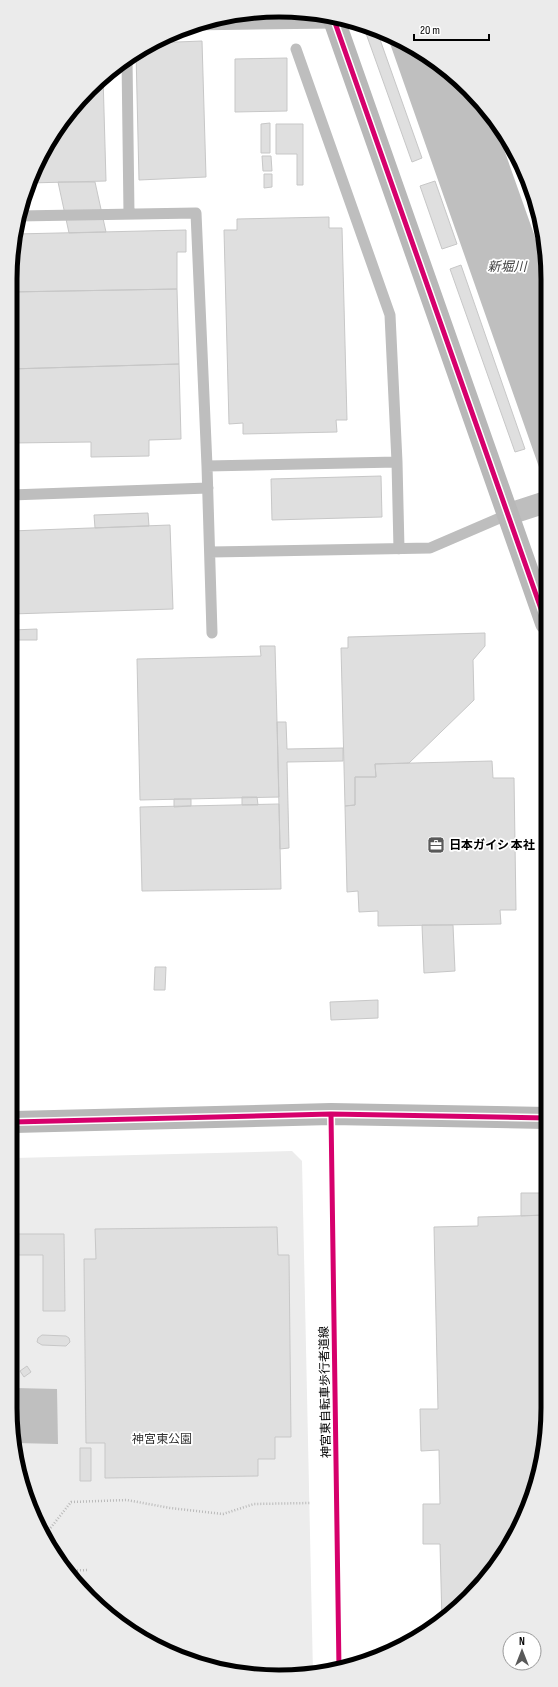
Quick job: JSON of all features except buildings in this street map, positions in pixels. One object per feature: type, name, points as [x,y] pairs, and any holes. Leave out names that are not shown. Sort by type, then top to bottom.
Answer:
[{"type":"street","points":[[336,23],[541,608]]},
{"type":"street","points":[[509,514],[539,504]]},
{"type":"street","points":[[17,1122],[330,1114],[541,1118]]},
{"type":"lane","points":[[220,24],[321,20]]},
{"type":"lane","points":[[296,49],[390,314],[397,462],[399,549]]},
{"type":"lane","points":[[127,66],[129,214]]},
{"type":"lane","points":[[25,216],[196,213],[208,488],[212,634]]},
{"type":"lane","points":[[207,466],[397,462]]},
{"type":"lane","points":[[17,495],[208,488]]},
{"type":"lane","points":[[210,552],[430,548],[509,514]]},
{"type":"path","points":[[48,1531],[71,1502],[127,1500],[170,1508],[223,1514],[254,1504],[310,1503]]},
{"type":"path","points":[[74,1571],[87,1570]]},
{"type":"green space","name":"神宮東公園","points":[[292,1151],[302,1161],[313,1668],[279,1670],[245,1668],[211,1661],[163,1643],[133,1626],[106,1605],[82,1581],[61,1554],[52,1539],[31,1492],[19,1442],[17,1408],[17,1158]]},
{"type":"water","name":"新堀川","points":[[389,42],[425,61],[452,82],[476,106],[497,133],[539,249],[541,279],[541,473]]},
{"type":"water","points":[[17,1388],[57,1389],[58,1444],[19,1443]]},
{"type":"cycle path","points":[[335,23],[541,609]]},
{"type":"cycle path","name":"神宮東自転車歩行者道線","points":[[331,1114],[339,1663]]},
{"type":"cycle path","points":[[17,1122],[331,1114],[541,1118]]},
{"type":"place","name":"日本ガイシ 本社","points":[[436,845]]}]
